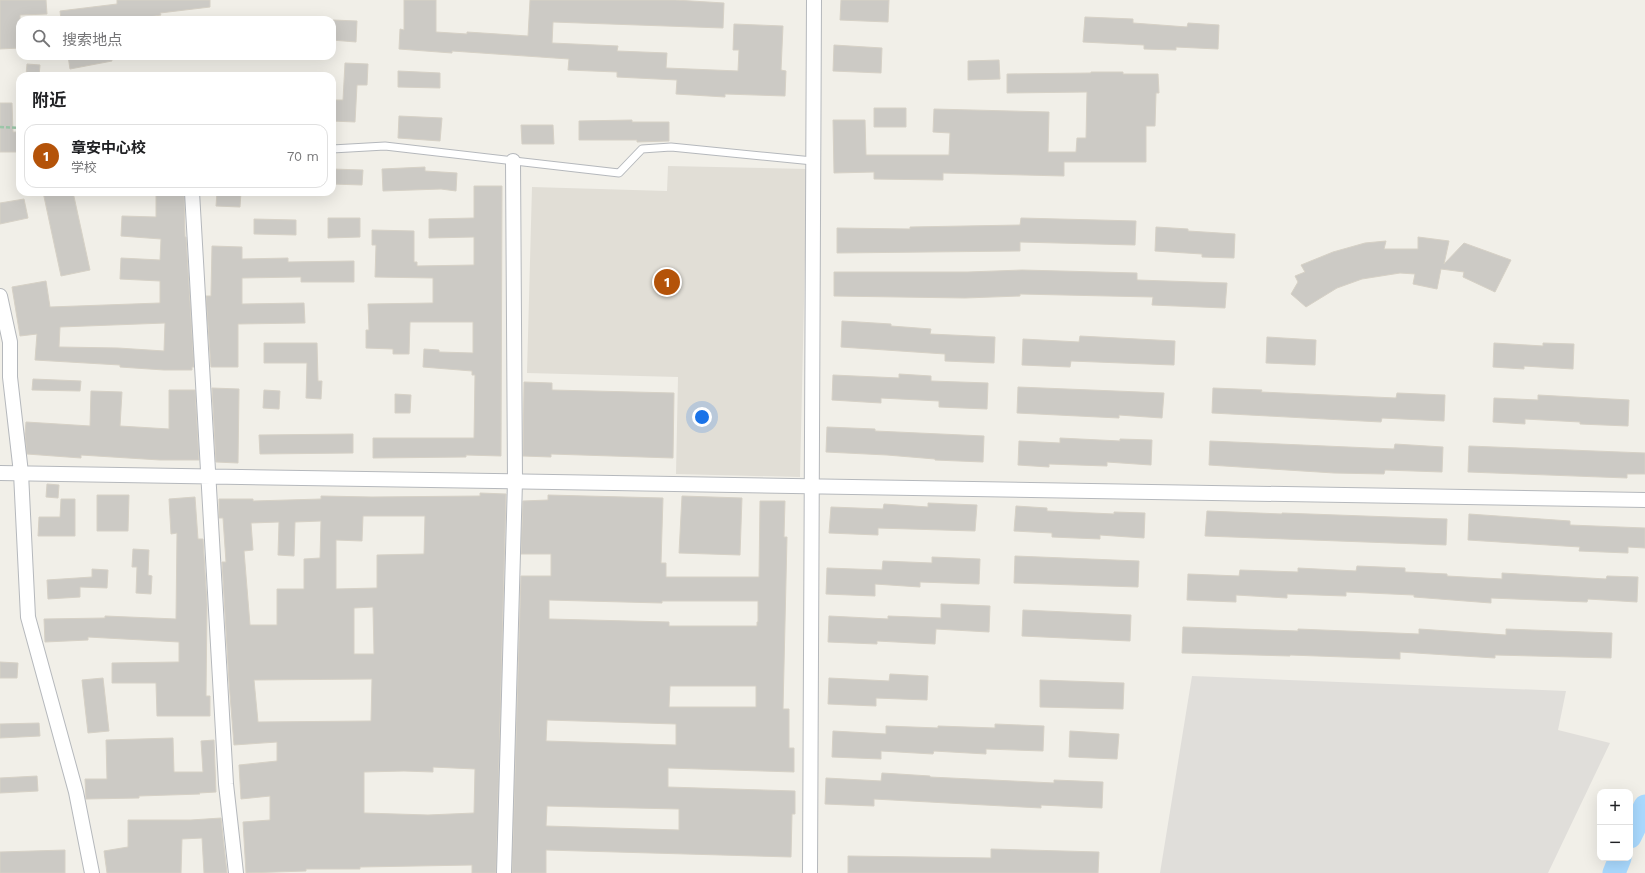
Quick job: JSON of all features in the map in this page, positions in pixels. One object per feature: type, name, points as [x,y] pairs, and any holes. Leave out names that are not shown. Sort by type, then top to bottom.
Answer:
[{"type":"street","points":[[810,873],[814,0]]},
{"type":"street","points":[[504,873],[515,481],[513,161]]},
{"type":"street","points":[[192,196],[226,784],[236,873]]},
{"type":"street","points":[[0,296],[10,342],[10,377],[21,473],[28,617],[76,792],[92,873]]},
{"type":"street","points":[[0,472],[1645,500]]},
{"type":"lane","points":[[336,149],[385,146],[619,173],[642,149],[671,147],[813,161]]},
{"type":"path","points":[[0,127],[16,128]]},
{"type":"shaded area","points":[[668,166],[807,169],[800,477],[676,474],[678,377],[527,373],[532,187],[667,191]]},
{"type":"shaded area","points":[[1192,676],[1566,691],[1558,730],[1610,743],[1548,873],[1160,873]]},
{"type":"building","points":[[0,0],[46,0],[47,14],[16,16],[16,48],[0,49]]},
{"type":"building","points":[[117,0],[210,0],[210,7],[160,13],[161,15],[155,16],[61,16],[60,11],[117,4]]},
{"type":"building","points":[[404,0],[436,0],[436,32],[467,34],[467,32],[528,36],[530,0],[675,0],[724,3],[723,28],[553,22],[552,43],[618,46],[617,51],[667,53],[666,68],[738,71],[739,50],[733,50],[734,24],[783,26],[781,70],[786,71],[785,96],[725,94],[725,97],[676,94],[677,80],[617,77],[617,72],[568,70],[569,59],[399,49],[400,29],[404,30]]},
{"type":"building","points":[[841,0],[889,0],[888,22],[840,20]]},
{"type":"building","points":[[1085,17],[1133,19],[1133,23],[1187,27],[1188,23],[1219,25],[1218,49],[1176,47],[1176,50],[1144,49],[1144,45],[1083,42]]},
{"type":"building","points":[[336,20],[357,21],[356,42],[336,40]]},
{"type":"building","points":[[834,45],[882,48],[881,73],[833,71]]},
{"type":"building","points":[[69,60],[112,60],[112,61],[70,69]]},
{"type":"building","points":[[999,60],[1000,79],[968,80],[968,61]]},
{"type":"building","points":[[345,63],[368,64],[367,85],[357,85],[355,122],[336,121],[336,100],[343,100]]},
{"type":"building","points":[[27,64],[40,65],[39,72],[26,72]]},
{"type":"building","points":[[398,71],[440,73],[440,88],[398,87]]},
{"type":"building","points":[[1091,72],[1158,74],[1159,93],[1156,93],[1155,126],[1146,126],[1146,162],[1064,162],[1064,176],[943,173],[943,180],[874,179],[874,172],[834,173],[833,120],[865,120],[866,155],[949,155],[950,133],[933,132],[934,109],[1049,112],[1048,152],[1076,152],[1077,138],[1086,138],[1087,92],[1007,93],[1007,74]]},
{"type":"building","points":[[0,103],[12,103],[13,132],[16,132],[16,152],[0,152]]},
{"type":"building","points":[[874,108],[906,108],[906,127],[874,127]]},
{"type":"building","points":[[399,116],[442,118],[440,141],[398,138]]},
{"type":"building","points":[[632,120],[632,122],[669,122],[669,141],[637,142],[637,140],[579,140],[579,121]]},
{"type":"building","points":[[521,125],[553,125],[554,144],[522,144]]},
{"type":"building","points":[[425,167],[425,171],[457,173],[456,191],[441,189],[383,191],[382,169]]},
{"type":"building","points":[[336,169],[363,170],[362,185],[336,184]]},
{"type":"building","points":[[474,186],[502,186],[501,456],[466,455],[466,457],[373,458],[373,438],[474,438],[475,375],[472,375],[472,371],[423,367],[424,349],[439,350],[439,352],[473,353],[473,322],[410,322],[409,354],[393,354],[393,349],[366,348],[366,330],[369,330],[368,304],[433,303],[433,278],[375,277],[376,245],[372,245],[372,230],[414,231],[414,262],[417,262],[417,266],[474,265],[474,237],[429,238],[429,219],[474,218]]},
{"type":"building","points":[[44,196],[74,196],[90,270],[61,276]]},
{"type":"building","points":[[156,196],[184,196],[185,237],[194,367],[192,367],[192,370],[164,370],[120,367],[120,365],[35,360],[37,334],[20,336],[12,287],[46,281],[50,307],[160,303],[160,281],[120,279],[121,258],[160,260],[161,239],[121,236],[122,216],[156,217]],"holes":[[[165,323],[164,351],[118,348],[59,347],[60,327]]]},
{"type":"building","points":[[217,196],[241,196],[240,207],[216,206]]},
{"type":"building","points":[[24,199],[28,218],[0,224],[0,203]]},
{"type":"building","points":[[328,218],[360,218],[360,237],[328,238]]},
{"type":"building","points":[[1021,218],[1136,221],[1135,245],[1020,242],[1020,251],[837,253],[837,228],[910,229],[910,227],[1020,225]]},
{"type":"building","points":[[254,219],[296,220],[296,235],[254,234]]},
{"type":"building","points":[[1156,227],[1235,234],[1234,258],[1202,257],[1202,254],[1155,251]]},
{"type":"building","points":[[1418,237],[1449,241],[1444,264],[1464,243],[1511,260],[1495,292],[1463,277],[1464,272],[1441,269],[1437,289],[1413,284],[1415,274],[1400,273],[1362,279],[1337,288],[1306,307],[1291,294],[1298,282],[1295,276],[1305,272],[1301,265],[1333,252],[1365,243],[1386,241],[1384,249],[1418,249]]},
{"type":"building","points":[[212,246],[242,247],[242,259],[288,258],[288,262],[354,261],[354,282],[301,282],[301,277],[242,278],[242,304],[304,303],[305,323],[238,324],[238,367],[211,367],[206,296],[211,296]]},
{"type":"building","points":[[1022,270],[1137,273],[1137,280],[1227,283],[1225,308],[1152,305],[1153,297],[1020,294],[1020,296],[965,298],[834,296],[834,272],[968,272]]},
{"type":"building","points":[[842,321],[891,324],[891,326],[931,329],[930,334],[995,337],[994,363],[945,361],[945,354],[841,347]]},
{"type":"building","points":[[1080,336],[1175,341],[1174,365],[1071,361],[1070,367],[1022,365],[1023,339],[1079,342]]},
{"type":"building","points":[[1267,337],[1316,340],[1315,365],[1266,363]]},
{"type":"building","points":[[264,343],[317,343],[318,381],[322,381],[321,399],[306,398],[307,363],[264,363]]},
{"type":"building","points":[[1494,343],[1543,346],[1543,343],[1574,344],[1573,369],[1524,366],[1524,369],[1493,367]]},
{"type":"building","points":[[899,374],[931,376],[931,381],[988,383],[987,409],[939,407],[939,401],[881,398],[881,403],[832,400],[833,375],[899,378]]},
{"type":"building","points":[[33,379],[81,381],[80,391],[32,390]]},
{"type":"building","points":[[524,382],[552,383],[552,390],[674,393],[673,458],[551,454],[551,457],[523,456]]},
{"type":"building","points":[[1018,387],[1164,393],[1162,418],[1119,415],[1119,418],[1017,413]]},
{"type":"building","points":[[212,388],[239,389],[238,463],[216,462]]},
{"type":"building","points":[[1213,388],[1262,390],[1261,392],[1396,398],[1397,393],[1445,395],[1444,421],[1382,418],[1381,422],[1212,413]]},
{"type":"building","points":[[169,390],[195,390],[199,460],[160,460],[81,455],[81,458],[27,454],[25,434],[26,422],[90,426],[91,391],[122,392],[120,426],[169,429]]},
{"type":"building","points":[[264,390],[280,391],[279,409],[263,408]]},
{"type":"building","points":[[395,394],[411,395],[410,413],[395,413]]},
{"type":"building","points":[[1538,395],[1629,400],[1628,426],[1580,424],[1580,422],[1525,419],[1525,424],[1493,422],[1494,398],[1538,400]]},
{"type":"building","points":[[827,427],[875,429],[875,431],[984,436],[983,462],[826,452]]},
{"type":"building","points":[[353,434],[353,453],[260,454],[259,435]]},
{"type":"building","points":[[1060,438],[1120,441],[1120,439],[1152,440],[1151,465],[1107,462],[1107,466],[1049,464],[1049,467],[1018,465],[1019,441],[1060,443]]},
{"type":"building","points":[[1210,441],[1394,449],[1395,444],[1443,447],[1442,472],[1385,470],[1384,474],[1334,473],[1209,465]]},
{"type":"building","points":[[1469,446],[1645,453],[1645,474],[1627,474],[1627,478],[1468,472]]},
{"type":"building","points":[[47,484],[59,485],[58,498],[46,497]]},
{"type":"building","points":[[480,493],[506,494],[496,873],[472,873],[472,865],[360,867],[360,869],[306,869],[306,871],[246,873],[243,822],[270,820],[270,796],[241,799],[239,765],[277,761],[277,742],[234,745],[222,562],[226,562],[223,518],[219,518],[219,499],[253,499],[253,501],[321,499],[321,496],[480,496]],"holes":[[[363,516],[425,516],[424,554],[377,555],[377,588],[336,589],[336,540],[362,541]],[[321,521],[320,558],[304,559],[304,589],[277,589],[277,625],[250,625],[244,551],[253,550],[251,523],[279,522],[278,555],[294,556],[295,522]],[[373,607],[374,654],[354,654],[354,608]],[[372,679],[371,721],[258,722],[254,680]],[[433,767],[475,769],[474,813],[428,815],[364,813],[364,772],[433,772]]]},
{"type":"building","points":[[97,495],[129,495],[128,531],[97,531]]},
{"type":"building","points":[[548,495],[663,498],[661,563],[666,563],[666,577],[759,577],[760,501],[785,501],[784,537],[787,537],[783,709],[789,709],[789,748],[794,748],[794,772],[668,768],[668,787],[795,791],[795,814],[792,814],[791,857],[546,850],[546,873],[512,873],[521,576],[551,576],[551,554],[521,554],[523,501],[548,500]],"holes":[[[549,600],[662,603],[662,601],[758,601],[757,626],[669,626],[669,622],[549,619]],[[670,686],[756,686],[756,707],[669,707]],[[547,720],[676,724],[676,745],[546,741]],[[547,806],[679,809],[679,830],[546,826]]]},
{"type":"building","points":[[682,496],[742,498],[740,555],[679,553]]},
{"type":"building","points":[[195,497],[198,539],[203,539],[207,604],[206,696],[210,696],[210,716],[157,716],[156,683],[112,683],[112,663],[179,662],[179,642],[88,637],[88,640],[45,642],[44,619],[105,618],[105,616],[176,619],[177,533],[171,534],[169,499]]},
{"type":"building","points":[[61,499],[75,499],[75,536],[38,536],[39,517],[60,517]]},
{"type":"building","points":[[928,503],[977,505],[975,531],[878,528],[878,535],[829,533],[831,507],[883,509],[884,504],[928,507]]},
{"type":"building","points":[[1016,506],[1047,508],[1047,511],[1114,514],[1114,512],[1145,513],[1144,538],[1100,535],[1100,539],[1052,537],[1052,533],[1014,531]]},
{"type":"building","points":[[1207,511],[1447,519],[1446,545],[1205,536]]},
{"type":"building","points":[[1469,514],[1570,521],[1570,525],[1645,528],[1645,548],[1628,547],[1628,553],[1579,551],[1580,547],[1468,540]]},
{"type":"building","points":[[133,549],[149,550],[148,575],[152,576],[151,594],[136,593],[137,567],[132,567]]},
{"type":"building","points":[[1015,556],[1139,561],[1138,587],[1014,583]]},
{"type":"building","points":[[932,557],[980,559],[979,584],[920,582],[920,587],[875,584],[875,596],[826,594],[827,568],[882,570],[883,561],[932,563]]},
{"type":"building","points":[[1357,566],[1405,568],[1405,572],[1502,579],[1502,573],[1606,579],[1607,576],[1638,577],[1637,602],[1588,599],[1587,602],[1491,598],[1491,603],[1414,597],[1414,595],[1346,592],[1346,596],[1287,594],[1287,598],[1236,595],[1236,602],[1187,600],[1188,574],[1239,576],[1240,570],[1298,572],[1298,568],[1356,571]]},
{"type":"building","points":[[92,569],[108,570],[107,588],[80,587],[80,597],[48,599],[47,580],[92,577]]},
{"type":"building","points":[[941,604],[990,606],[989,632],[936,629],[935,644],[877,641],[877,644],[828,642],[829,616],[888,619],[888,616],[941,618]]},
{"type":"building","points":[[1023,610],[1131,615],[1130,641],[1022,636]]},
{"type":"building","points":[[1183,627],[1298,631],[1298,629],[1419,634],[1419,629],[1506,635],[1506,629],[1612,633],[1611,658],[1495,655],[1495,658],[1400,652],[1400,659],[1182,653]]},
{"type":"building","points":[[0,662],[18,663],[17,678],[0,678]]},
{"type":"building","points":[[890,674],[928,676],[927,700],[876,698],[876,706],[828,704],[829,678],[889,681]]},
{"type":"building","points":[[103,678],[109,731],[88,733],[82,680]]},
{"type":"building","points":[[1040,680],[1124,683],[1123,709],[1040,707]]},
{"type":"building","points":[[39,723],[40,736],[0,738],[0,724]]},
{"type":"building","points":[[995,724],[1044,726],[1043,751],[986,749],[986,754],[934,751],[933,754],[881,751],[881,759],[832,757],[833,731],[886,734],[886,726],[995,728]]},
{"type":"building","points":[[1070,731],[1119,734],[1117,759],[1069,757]]},
{"type":"building","points":[[173,738],[174,772],[203,772],[201,741],[214,740],[216,792],[139,796],[139,798],[86,799],[85,779],[107,779],[106,740]]},
{"type":"building","points":[[882,773],[930,777],[1054,783],[1054,780],[1103,782],[1102,808],[1041,805],[1041,808],[874,799],[874,806],[825,804],[826,778],[881,781]]},
{"type":"building","points":[[37,776],[38,791],[0,793],[0,778]]},
{"type":"building","points":[[221,818],[227,873],[204,873],[202,838],[182,839],[181,873],[107,873],[104,851],[128,847],[128,820],[191,820]]},
{"type":"building","points":[[991,849],[1099,852],[1098,873],[848,873],[848,856],[991,858]]},
{"type":"building","points":[[65,850],[65,873],[0,873],[0,852]]},
{"type":"waterway","points":[[1633,831],[1645,806]]},
{"type":"waterway","points":[[1614,873],[1619,861]]},
{"type":"place","name":"章安中心校","points":[[667,282]]}]
